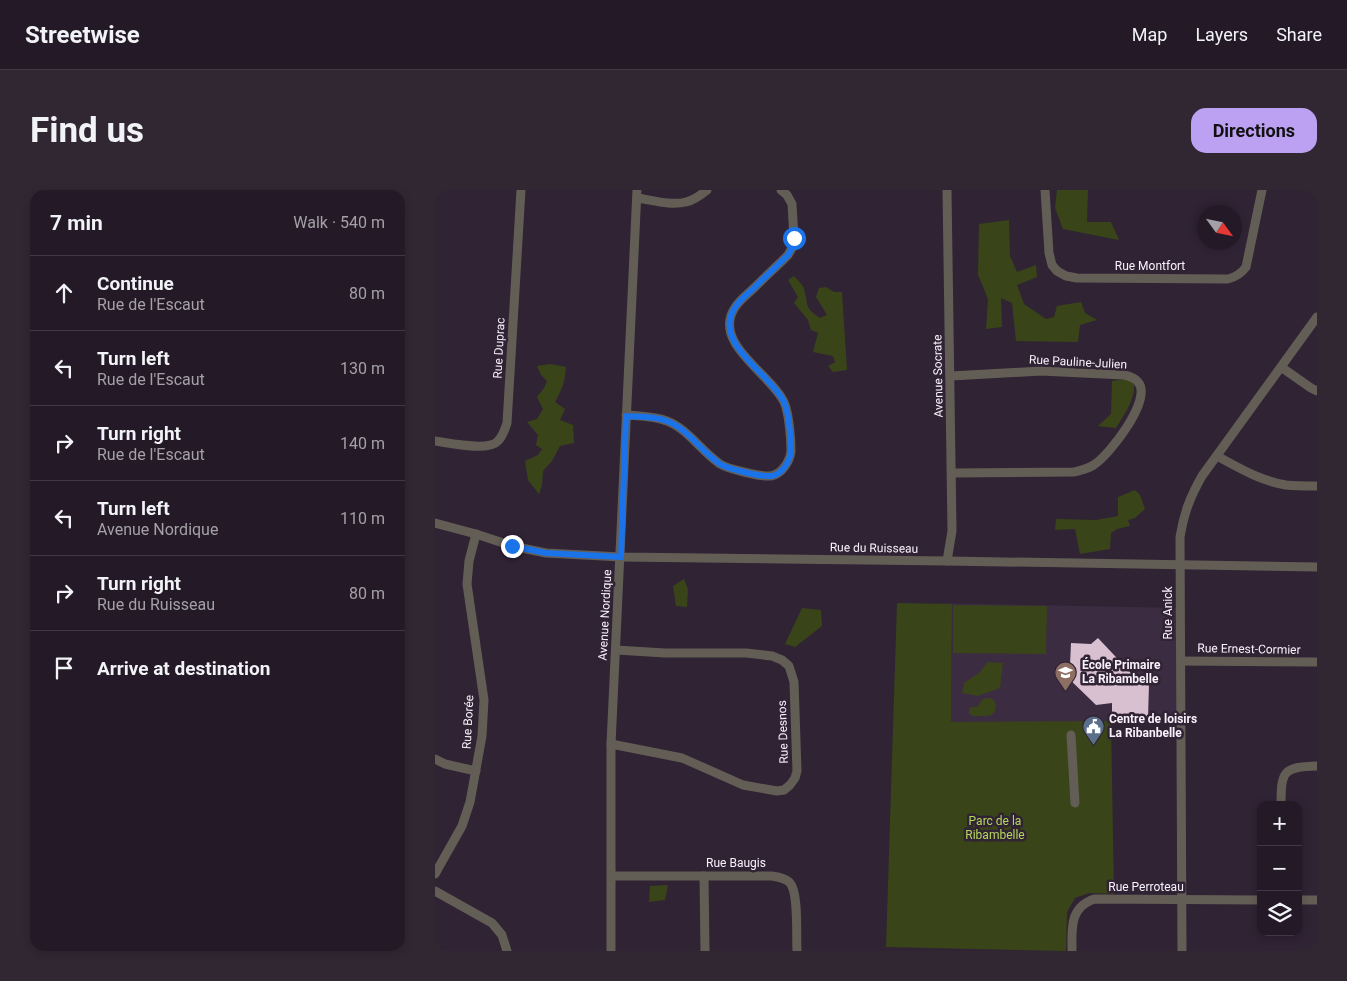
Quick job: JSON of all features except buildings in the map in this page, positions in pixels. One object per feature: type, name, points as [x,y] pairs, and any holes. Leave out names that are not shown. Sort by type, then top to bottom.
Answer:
[{"type":"street","name":"Rue Duprac","points":[[435,441],[490,446],[503,435],[507,423],[521,190]]},
{"type":"street","points":[[637,194],[675,204],[695,199],[707,190]]},
{"type":"street","points":[[626,416],[659,418],[668,421],[677,426],[727,468],[771,476],[784,468],[791,453],[785,403],[779,393],[736,346],[729,324],[733,310],[740,301],[788,255],[792,248],[794,238],[792,204],[787,195],[781,190]]},
{"type":"street","name":"Avenue Socrate","points":[[947,190],[952,473],[952,531],[947,561]]},
{"type":"street","name":"Rue Montfort","points":[[1045,190],[1049,253],[1052,265],[1057,271],[1067,276],[1111,279],[1235,277],[1245,267],[1261,190]]},
{"type":"street","name":"Avenue Nordique","points":[[611,951],[611,744],[637,194]]},
{"type":"street","name":"Rue Anick","points":[[1182,951],[1180,537],[1184,516],[1191,496],[1202,476],[1317,317]]},
{"type":"street","points":[[1281,367],[1317,391]]},
{"type":"street","name":"Rue Pauline-Julien","points":[[951,376],[1041,371],[1125,375],[1132,377],[1138,382],[1142,394],[1136,413],[1114,446],[1096,464],[1086,469],[1073,472],[952,473]]},
{"type":"street","points":[[1217,456],[1247,473],[1272,482],[1286,485],[1317,486]]},
{"type":"street","name":"Rue du Ruisseau","points":[[435,523],[512,546],[546,553],[621,557],[1317,567]]},
{"type":"street","name":"Rue Borée","points":[[435,874],[462,826],[471,802],[483,736],[484,700],[467,584],[469,561],[476,534]]},
{"type":"street","name":"Rue Desnos","points":[[611,744],[682,758],[743,785],[777,791],[784,790],[790,785],[797,771],[794,682],[789,666],[782,660],[772,656],[746,653],[665,653],[616,650]]},
{"type":"street","name":"Rue Ernest-Cormier","points":[[1181,661],[1317,662]]},
{"type":"street","points":[[1071,735],[1075,803]]},
{"type":"street","points":[[435,759],[445,764],[476,771]]},
{"type":"street","points":[[1281,801],[1281,786],[1290,769],[1317,766]]},
{"type":"street","name":"Rue Baugis","points":[[611,876],[772,876],[783,879],[790,883],[794,889],[797,951]]},
{"type":"street","points":[[703,876],[705,951]]},
{"type":"street","points":[[435,891],[493,923],[502,935],[507,951]]},
{"type":"street","name":"Rue Perroteau","points":[[1072,951],[1072,925],[1079,908],[1086,902],[1094,899],[1257,900]]},
{"type":"street","points":[[1302,900],[1317,900]]},
{"type":"shaded area","name":"École Primaire La Ribambelle","points":[[930,603],[1181,608],[1181,726],[1114,721],[951,723],[952,604]]},
{"type":"green space","points":[[1057,190],[1088,190],[1087,222],[1111,222],[1119,240],[1063,229],[1055,208]]},
{"type":"green space","points":[[1009,220],[1010,256],[1017,272],[1036,265],[1037,277],[1017,285],[1024,304],[1046,319],[1054,317],[1057,306],[1081,302],[1085,313],[1097,320],[1080,325],[1078,342],[1016,341],[1012,303],[1001,298],[1002,327],[986,329],[988,300],[978,275],[979,224]]},
{"type":"green space","points":[[794,276],[803,287],[807,305],[820,318],[827,315],[816,297],[819,288],[826,287],[834,292],[842,292],[847,370],[833,372],[828,366],[835,362],[833,356],[813,352],[818,333],[811,330],[808,320],[794,303],[798,297],[788,280]]},
{"type":"green space","points":[[550,364],[566,367],[563,385],[555,402],[565,409],[560,420],[573,425],[574,443],[560,446],[552,461],[543,471],[539,494],[528,480],[525,461],[538,455],[542,449],[536,445],[538,435],[527,422],[537,419],[543,409],[537,397],[547,381],[541,375],[537,366]]},
{"type":"green space","points":[[1126,379],[1134,381],[1134,388],[1132,400],[1123,417],[1116,428],[1098,426],[1111,414],[1112,381]]},
{"type":"green space","points":[[1135,490],[1140,495],[1145,509],[1135,518],[1128,520],[1130,526],[1117,529],[1111,533],[1110,549],[1080,554],[1075,529],[1055,530],[1056,519],[1096,520],[1118,516],[1118,497]]},
{"type":"green space","points":[[684,579],[688,589],[687,607],[676,606],[673,586]]},
{"type":"green space","name":"Parc de la Ribambelle","points":[[897,603],[952,604],[951,722],[1111,721],[1114,894],[1089,893],[1075,898],[1067,912],[1066,951],[886,947]]},
{"type":"green space","points":[[953,605],[1047,606],[1046,654],[953,653]]},
{"type":"green space","points":[[802,608],[821,610],[822,626],[795,647],[785,644]]},
{"type":"green space","points":[[988,662],[1003,663],[1000,688],[978,696],[962,693],[964,683],[979,673]]},
{"type":"green space","points":[[985,698],[995,702],[996,708],[993,714],[988,716],[972,716],[969,714],[971,707],[977,707]]},
{"type":"green space","points":[[668,885],[665,900],[649,902],[650,886]]},
{"type":"place","name":"École Primaire La Ribambelle","points":[[1066,691]]},
{"type":"place","name":"Centre de loisirs La Ribanbelle","points":[[1093,745]]},
{"type":"route","points":[[512,546],[546,553],[621,557],[626,416],[659,418],[668,421],[677,426],[727,468],[771,476],[784,468],[791,453],[785,403],[779,393],[736,346],[729,324],[733,310],[740,301],[788,255],[794,238]]}]
